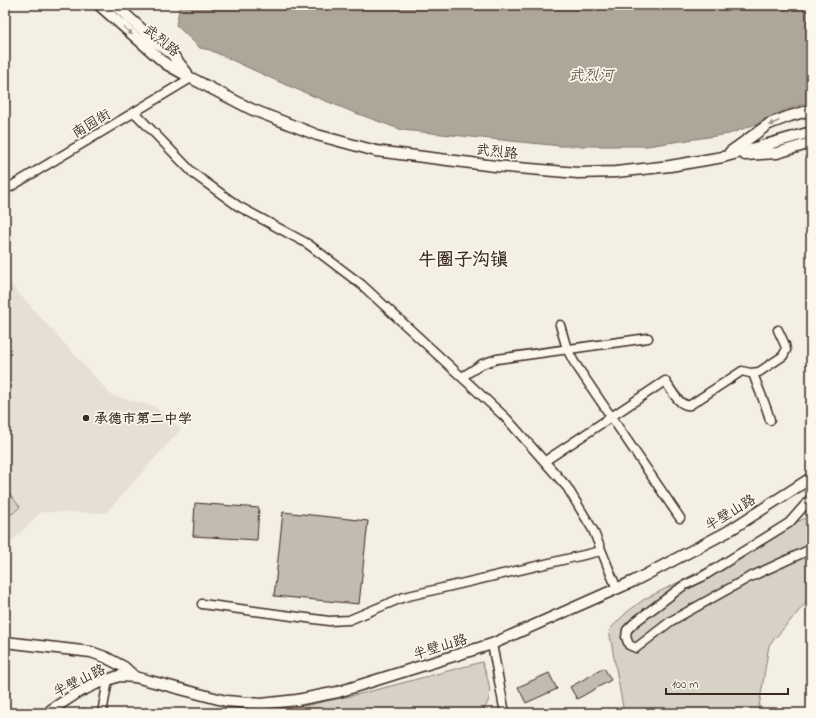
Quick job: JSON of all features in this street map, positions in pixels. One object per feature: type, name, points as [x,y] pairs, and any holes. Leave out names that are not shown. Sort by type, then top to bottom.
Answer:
[{"type":"main road","name":"武烈路","points":[[99,5],[166,64],[190,78],[251,109],[317,135],[376,151],[495,166],[578,173],[616,172],[670,166],[723,156],[811,132]]},
{"type":"main road","name":"武烈路","points":[[115,5],[156,42],[172,54],[190,78]]},
{"type":"main road","points":[[723,156],[769,124],[811,110]]},
{"type":"main road","points":[[723,156],[777,153],[811,143]]},
{"type":"main road","name":"半壁山路","points":[[51,710],[77,693],[119,676],[135,677],[226,701],[261,704],[297,700],[338,692],[492,644],[617,589],[727,532],[811,478]]},
{"type":"main road","points":[[5,642],[91,652],[105,657],[124,667],[135,677]]},
{"type":"street","name":"南园街","points":[[5,190],[190,78]]},
{"type":"street","points":[[134,112],[194,174],[238,206],[308,244],[362,285],[506,418],[567,487],[593,530],[617,589]]},
{"type":"street","points":[[560,325],[567,349],[574,362],[680,518]]},
{"type":"street","points":[[545,461],[665,381],[682,404],[690,405],[742,371],[753,373],[759,372],[783,356],[786,350],[778,330]]},
{"type":"street","points":[[462,377],[482,364],[497,358],[648,338]]},
{"type":"street","points":[[753,373],[770,420]]},
{"type":"street","points":[[811,498],[789,522],[702,577],[683,586],[635,622],[627,630],[626,637],[629,645],[636,648],[678,617],[748,578],[811,549]]},
{"type":"street","points":[[202,604],[329,621],[349,620],[404,597],[601,550]]},
{"type":"street","points":[[492,644],[505,713]]},
{"type":"street","points":[[102,713],[108,680]]},
{"type":"shaded area","name":"承德市第二中学","points":[[5,278],[111,395],[155,407],[181,429],[106,513],[41,512],[5,548]]},
{"type":"shaded area","points":[[5,488],[20,507],[12,514],[5,507]]},
{"type":"shaded area","points":[[811,515],[811,597],[769,645],[758,713],[624,713],[609,630],[626,613],[643,600]]},
{"type":"shaded area","points":[[482,662],[490,689],[488,702],[485,708],[479,713],[225,713],[276,712],[364,693]]},
{"type":"water","name":"武烈河","points":[[180,5],[811,5],[811,102],[787,109],[764,121],[729,134],[647,146],[561,146],[402,130],[286,85],[210,50],[200,48],[176,25]]},
{"type":"building","points":[[195,503],[259,508],[257,540],[193,536]]},
{"type":"building","points":[[283,512],[368,521],[359,604],[274,596]]},
{"type":"building","points":[[604,668],[611,680],[577,699],[570,687]]},
{"type":"building","points":[[549,673],[557,689],[526,703],[518,687]]},
{"type":"building","points":[[83,708],[95,711],[94,713],[82,713]]},
{"type":"place","name":"承德市第二中学","points":[[86,418]]},
{"type":"district","name":"牛圈子沟镇","points":[[463,259]]}]
